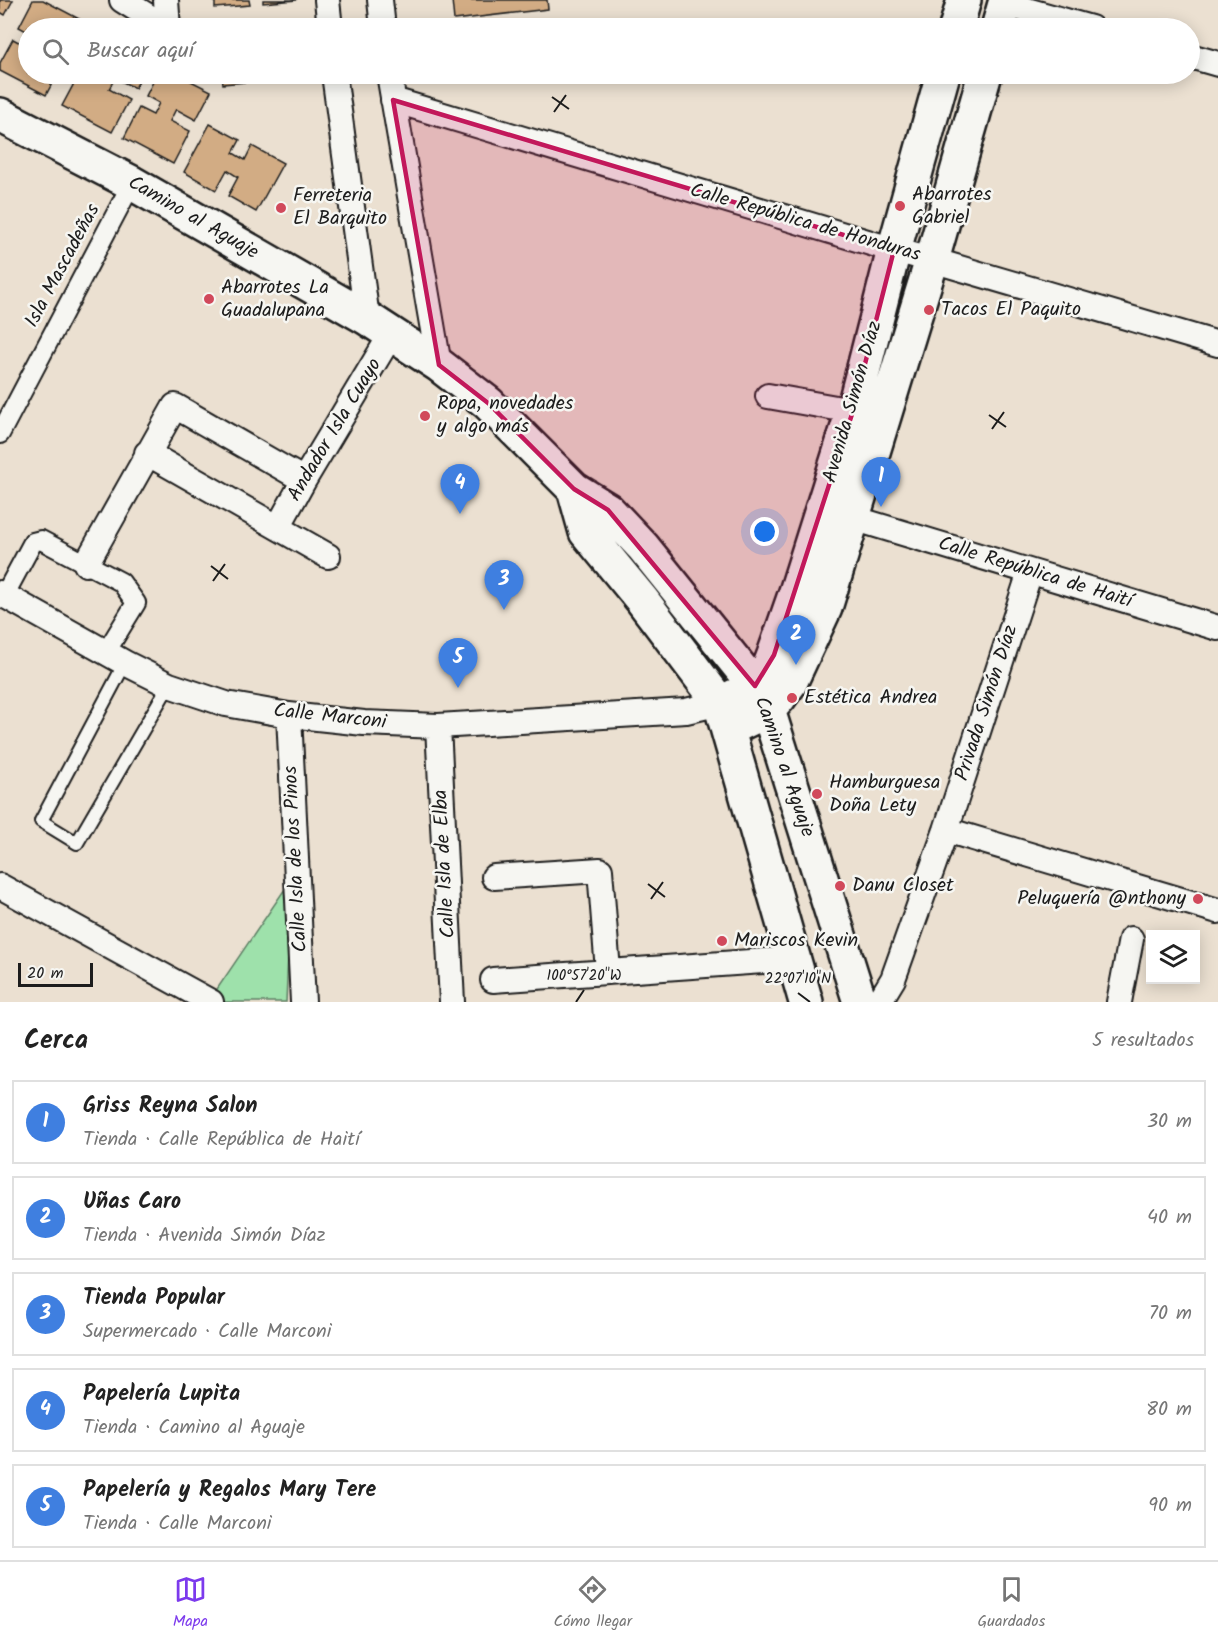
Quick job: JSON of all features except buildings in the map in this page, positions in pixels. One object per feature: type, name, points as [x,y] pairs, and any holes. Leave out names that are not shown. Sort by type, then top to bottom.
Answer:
[{"type":"main road","points":[[959,18],[964,0]]},
{"type":"main road","name":"Avenida Simón Díaz","points":[[761,698],[853,411],[894,250],[940,84]]},
{"type":"main road","name":"Avenida Simón Díaz","points":[[725,716],[790,683],[820,619],[932,260],[982,84]]},
{"type":"main road","name":"Camino al Aguaje","points":[[0,116],[132,183],[379,326],[438,365],[488,403],[574,489],[608,510],[643,547],[761,698],[860,1002]]},
{"type":"main road","name":"Camino al Aguaje","points":[[574,489],[586,532],[642,600],[725,716],[806,1002]]},
{"type":"street","points":[[122,0],[151,18]]},
{"type":"street","points":[[165,0],[166,18]]},
{"type":"street","points":[[327,0],[329,18]]},
{"type":"street","points":[[380,0],[382,18]]},
{"type":"street","points":[[1003,11],[1039,18]]},
{"type":"street","points":[[1200,59],[1218,64]]},
{"type":"street","points":[[336,84],[379,326]]},
{"type":"street","points":[[391,84],[438,365]]},
{"type":"street","name":"Calle República de Honduras","points":[[393,100],[1218,344]]},
{"type":"street","name":"Isla Mascadeñas","points":[[0,434],[132,183]]},
{"type":"street","name":"Andador Isla Cuayo","points":[[278,527],[304,480],[379,326]]},
{"type":"street","points":[[768,396],[853,411]]},
{"type":"street","points":[[86,564],[175,406],[304,480]]},
{"type":"street","points":[[147,453],[327,556]]},
{"type":"street","name":"Calle República de Haití","points":[[853,519],[1218,628]]},
{"type":"street","points":[[2,594],[33,542],[41,540],[121,582],[136,603],[115,658]]},
{"type":"street","name":"Privada Simón Díaz","points":[[879,1002],[893,979],[946,830],[1030,572]]},
{"type":"street","name":"Calle Marconi","points":[[2,594],[115,658],[169,685],[226,704],[289,715],[364,723],[438,726],[686,711],[725,716]]},
{"type":"street","name":"Calle Isla de los Pinos","points":[[289,715],[303,1002]]},
{"type":"street","name":"Calle Isla de Elba","points":[[438,726],[452,1002]]},
{"type":"street","points":[[946,830],[1218,911]]},
{"type":"street","points":[[494,877],[600,870],[608,971]]},
{"type":"street","points":[[0,886],[212,1002]]},
{"type":"street","points":[[1119,1002],[1131,939]]},
{"type":"street","points":[[494,980],[793,959]]},
{"type":"lane","points":[[115,658],[41,821],[76,843],[169,685]]},
{"type":"highlighted area","points":[[393,100],[894,250],[853,411],[774,655],[755,686],[608,510],[574,489],[488,403],[439,365]]},
{"type":"green space","points":[[291,880],[286,1002],[225,1002],[213,995]]},
{"type":"place","name":"Abarrotes Gabriel","points":[[900,206]]},
{"type":"place","name":"Ferreteria El Barquito","points":[[281,208]]},
{"type":"place","name":"Abarrotes La Guadalupana","points":[[209,299]]},
{"type":"place","name":"Tacos El Paquito","points":[[929,310]]},
{"type":"place","name":"Ropa, novedades y algo más","points":[[425,416]]},
{"type":"place","name":"Griss Reyna Salon","points":[[881,507]]},
{"type":"place","name":"Papelería Lupita","points":[[460,514]]},
{"type":"place","name":"Tienda Popular","points":[[504,610]]},
{"type":"place","name":"Uñas Caro","points":[[796,665]]},
{"type":"place","name":"Papelería y Regalos Mary Tere","points":[[458,688]]},
{"type":"place","name":"Estética Andrea","points":[[792,698]]},
{"type":"place","name":"Hamburguesa Doña Lety","points":[[817,794]]},
{"type":"place","name":"Danu Closet","points":[[840,886]]},
{"type":"place","name":"Peluquería @nthony","points":[[1198,899]]},
{"type":"place","name":"Mariscos Kevin","points":[[722,941]]}]
